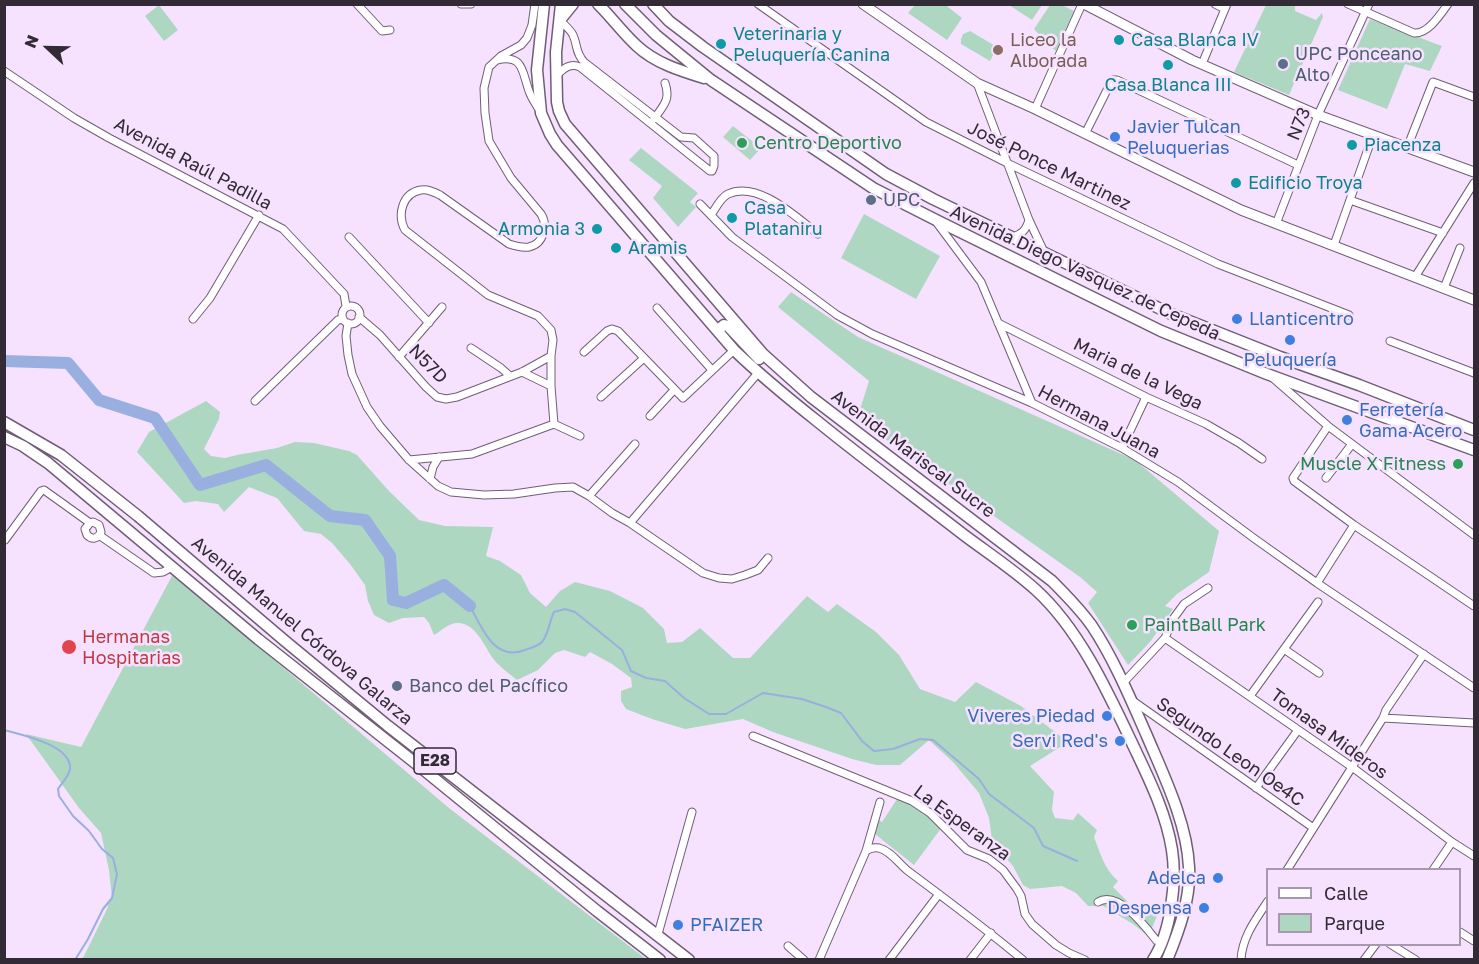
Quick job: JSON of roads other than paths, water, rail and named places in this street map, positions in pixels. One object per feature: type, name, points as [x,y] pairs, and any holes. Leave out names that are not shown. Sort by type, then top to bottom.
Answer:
[{"type":"main road","name":"Avenida Mariscal Sucre","points":[[544,4],[537,70],[541,113],[557,145],[734,350],[758,373],[857,453],[1036,590],[1063,618],[1110,697],[1150,781],[1168,830],[1174,876],[1165,932],[1153,960]]},
{"type":"main road","name":"Avenida Mariscal Sucre","points":[[561,4],[556,76],[557,102],[565,124],[763,354],[811,397],[1052,581],[1081,611],[1092,627],[1131,700],[1164,778],[1187,848],[1188,888],[1180,927],[1167,960]]},
{"type":"main road","points":[[560,20],[573,4]]},
{"type":"main road","points":[[598,4],[638,47],[663,63],[683,72],[711,80]]},
{"type":"main road","name":"Avenida Diego Vasquez de Cepeda","points":[[625,4],[656,35],[711,80],[873,188],[1161,331],[1267,374],[1474,450]]},
{"type":"main road","name":"Avenida Diego Vasquez de Cepeda","points":[[652,4],[669,21],[703,47],[886,174],[933,199],[1169,313],[1474,430]]},
{"type":"main road","points":[[863,4],[977,83],[1241,210],[1474,300]]},
{"type":"main road","points":[[1083,4],[1202,64],[1318,115],[1474,172]]},
{"type":"main road","points":[[719,332],[722,326],[728,326],[763,363],[786,374]]},
{"type":"main road","name":"Avenida Manuel Córdova Galarza","points":[[4,422],[61,455],[186,556],[346,693],[689,960]]},
{"type":"main road","name":"Avenida Manuel Córdova Galarza","points":[[4,436],[48,463],[258,639],[660,960]]},
{"type":"main road","points":[[857,453],[874,460],[908,484],[913,485],[915,476]]},
{"type":"main road","points":[[172,567],[186,556]]},
{"type":"main road","points":[[419,766],[428,756]]},
{"type":"main road","points":[[492,825],[501,813]]},
{"type":"main road","name":"Avenida Mariscal Sucre","points":[[1146,960],[1170,909]]},
{"type":"street","points":[[357,4],[382,31],[390,30]]},
{"type":"street","points":[[461,4],[471,4]]},
{"type":"street","points":[[535,4],[532,25],[527,38],[521,45],[505,52],[489,68],[484,88],[489,141],[511,178],[544,219],[543,235],[536,244],[529,247],[509,244],[431,191],[420,190],[412,193],[404,202],[400,214],[405,230],[488,295],[538,316],[550,330],[554,340],[551,356],[554,424]]},
{"type":"street","name":"José Ponce Martinez","points":[[758,4],[926,122],[1218,264],[1349,315]]},
{"type":"street","points":[[1035,109],[1083,4]]},
{"type":"street","points":[[1202,64],[1226,7],[1215,4]]},
{"type":"street","points":[[1348,4],[1414,33],[1422,32],[1448,4]]},
{"type":"street","name":"N73","points":[[1276,224],[1318,115],[1369,4]]},
{"type":"street","points":[[560,20],[570,30],[582,59],[599,78]]},
{"type":"street","points":[[497,60],[509,58],[519,64],[524,72],[530,93],[541,113]]},
{"type":"street","points":[[556,76],[566,67],[573,65],[599,78],[653,120],[681,137],[694,138],[714,156],[712,171],[675,144],[653,120]]},
{"type":"street","name":"Avenida Raúl Padilla","points":[[4,71],[74,118],[283,229],[344,294],[346,306]]},
{"type":"street","points":[[1085,134],[1113,80],[1117,80],[1298,165]]},
{"type":"street","points":[[1407,148],[1434,82],[1474,97]]},
{"type":"street","points":[[653,120],[668,97],[665,83]]},
{"type":"street","points":[[977,83],[1029,220],[1044,252]]},
{"type":"street","points":[[1334,245],[1373,135]]},
{"type":"street","points":[[675,144],[681,137]]},
{"type":"street","points":[[1415,277],[1474,183]]},
{"type":"street","points":[[711,215],[722,198],[728,194],[738,191],[747,192],[776,202],[818,234]]},
{"type":"street","points":[[1350,200],[1443,233]]},
{"type":"street","name":"Hermana Juana","points":[[700,204],[732,237],[837,315],[872,334],[1032,404],[1122,448],[1179,482],[1317,583],[1474,688]]},
{"type":"street","points":[[194,319],[210,298],[259,215]]},
{"type":"street","points":[[936,220],[981,282],[1032,404]]},
{"type":"street","points":[[1013,237],[1021,234],[1029,220]]},
{"type":"street","points":[[349,237],[429,322]]},
{"type":"street","points":[[1444,288],[1460,248]]},
{"type":"street","points":[[255,400],[338,320],[345,321],[355,323],[360,314],[354,306],[346,306],[342,312],[345,321],[348,355],[358,388],[380,426],[409,460],[438,486],[451,492],[484,495],[573,487],[703,573],[719,579],[732,579],[758,570],[768,558]]},
{"type":"street","points":[[399,357],[441,307]]},
{"type":"street","points":[[657,308],[712,370]]},
{"type":"street","name":"N57D","points":[[359,317],[380,335],[426,387],[437,397],[446,399],[522,372],[551,356]]},
{"type":"street","name":"Maria de la Vega","points":[[998,323],[1146,397],[1206,424],[1262,459]]},
{"type":"street","points":[[584,352],[607,331],[612,329],[618,331],[683,398],[734,350]]},
{"type":"street","points":[[1390,341],[1474,373]]},
{"type":"street","points":[[471,348],[510,376]]},
{"type":"street","points":[[601,397],[644,358]]},
{"type":"street","points":[[522,372],[551,386]]},
{"type":"street","points":[[630,523],[758,373]]},
{"type":"street","points":[[1267,374],[1328,426],[1474,535]]},
{"type":"street","points":[[650,416],[674,390]]},
{"type":"street","points":[[1122,448],[1146,397]]},
{"type":"street","points":[[409,460],[472,454],[554,424],[580,436]]},
{"type":"street","points":[[1328,426],[1293,481],[1474,606]]},
{"type":"street","points":[[589,496],[635,444]]},
{"type":"street","points":[[1326,478],[1352,444]]},
{"type":"street","points":[[430,479],[433,467],[440,457]]},
{"type":"street","points":[[5,540],[44,490],[90,523],[99,525],[101,532],[99,536]]},
{"type":"street","points":[[90,523],[85,529],[87,536],[93,538],[99,536]]},
{"type":"street","points":[[1317,583],[1354,525]]},
{"type":"street","points":[[99,536],[154,573],[163,572],[172,567]]},
{"type":"street","points":[[1123,683],[1165,638],[1173,619],[1185,604],[1208,588]]},
{"type":"street","points":[[1250,696],[1318,602]]},
{"type":"street","name":"Tomasa Mideros","points":[[1165,638],[1352,767],[1474,856]]},
{"type":"street","points":[[1284,649],[1319,673]]},
{"type":"street","points":[[1288,868],[1386,710],[1424,654]]},
{"type":"street","name":"Segundo Leon Oe4C","points":[[1131,700],[1312,827]]},
{"type":"street","points":[[1383,718],[1474,723]]},
{"type":"street","points":[[1256,788],[1298,730]]},
{"type":"street","name":"La Esperanza","points":[[753,736],[912,801],[930,813],[967,850],[989,859],[1003,870],[1021,896],[1025,914],[1032,924],[1056,945],[1085,960]]},
{"type":"street","points":[[819,960],[866,851],[880,802]]},
{"type":"street","points":[[658,934],[692,812]]},
{"type":"street","points":[[1434,868],[1452,842]]},
{"type":"street","points":[[866,851],[874,848],[881,849],[1023,960]]},
{"type":"street","points":[[889,960],[939,894]]},
{"type":"street","points":[[1098,902],[1104,898],[1120,903],[1156,940]]},
{"type":"street","points":[[1241,956],[1241,949],[1248,933],[1266,904]]},
{"type":"street","points":[[970,960],[991,933]]},
{"type":"street","points":[[1461,933],[1474,941]]},
{"type":"street","points":[[788,946],[804,960]]},
{"type":"street","points":[[1364,960],[1375,946]]},
{"type":"street","points":[[1392,946],[1416,960]]},
{"type":"waterway","points":[[4,361],[68,363],[99,400],[155,418],[200,485],[266,465],[330,516],[365,520],[390,556],[393,600],[406,603],[444,585],[470,606]]},
{"type":"waterway","points":[[470,606],[490,641],[505,651],[514,652],[532,648],[542,642],[554,612],[565,609],[575,612],[622,650],[631,671],[646,678],[665,681],[684,698],[709,714],[726,714],[763,693],[802,699],[841,713],[862,741],[874,751],[893,749],[920,739],[933,740],[979,779],[989,794],[1034,828],[1043,846],[1077,861]]},
{"type":"waterway","points":[[4,730],[44,742],[63,753],[70,769],[58,789],[59,796],[73,816],[113,858],[117,874],[112,898],[103,909],[75,960]]},
{"type":"place","name":"Casa Blanca IV","points":[[1119,40]]},
{"type":"place","name":"Veterinaria y Peluquería Canina","points":[[721,44]]},
{"type":"place","name":"Liceo la Alborada","points":[[998,50]]},
{"type":"place","name":"UPC Ponceano Alto","points":[[1283,64]]},
{"type":"place","name":"Casa Blanca III","points":[[1168,65]]},
{"type":"place","name":"Javier Tulcan Peluquerias","points":[[1115,137]]},
{"type":"place","name":"Centro Deportivo","points":[[742,143]]},
{"type":"place","name":"Piacenza","points":[[1352,145]]},
{"type":"place","name":"Edificio Troya","points":[[1236,183]]},
{"type":"place","name":"UPC","points":[[871,200]]},
{"type":"place","name":"Casa Plataniru","points":[[732,218]]},
{"type":"place","name":"Armonia 3","points":[[597,229]]},
{"type":"place","name":"Aramis","points":[[616,248]]},
{"type":"place","name":"Llanticentro","points":[[1237,319]]},
{"type":"place","name":"Peluquería","points":[[1290,340]]},
{"type":"place","name":"Ferretería Gama Acero","points":[[1347,420]]},
{"type":"place","name":"Muscle X Fitness","points":[[1458,464]]},
{"type":"place","name":"PaintBall Park","points":[[1132,625]]},
{"type":"place","name":"Hermanas Hospitarias","points":[[69,647]]},
{"type":"place","name":"Banco del Pacífico","points":[[397,686]]},
{"type":"place","name":"Viveres Piedad","points":[[1107,716]]},
{"type":"place","name":"Servi Red's","points":[[1120,741]]},
{"type":"place","name":"Adelca","points":[[1218,878]]},
{"type":"place","name":"Despensa","points":[[1204,908]]},
{"type":"place","name":"PFAIZER","points":[[678,925]]}]
